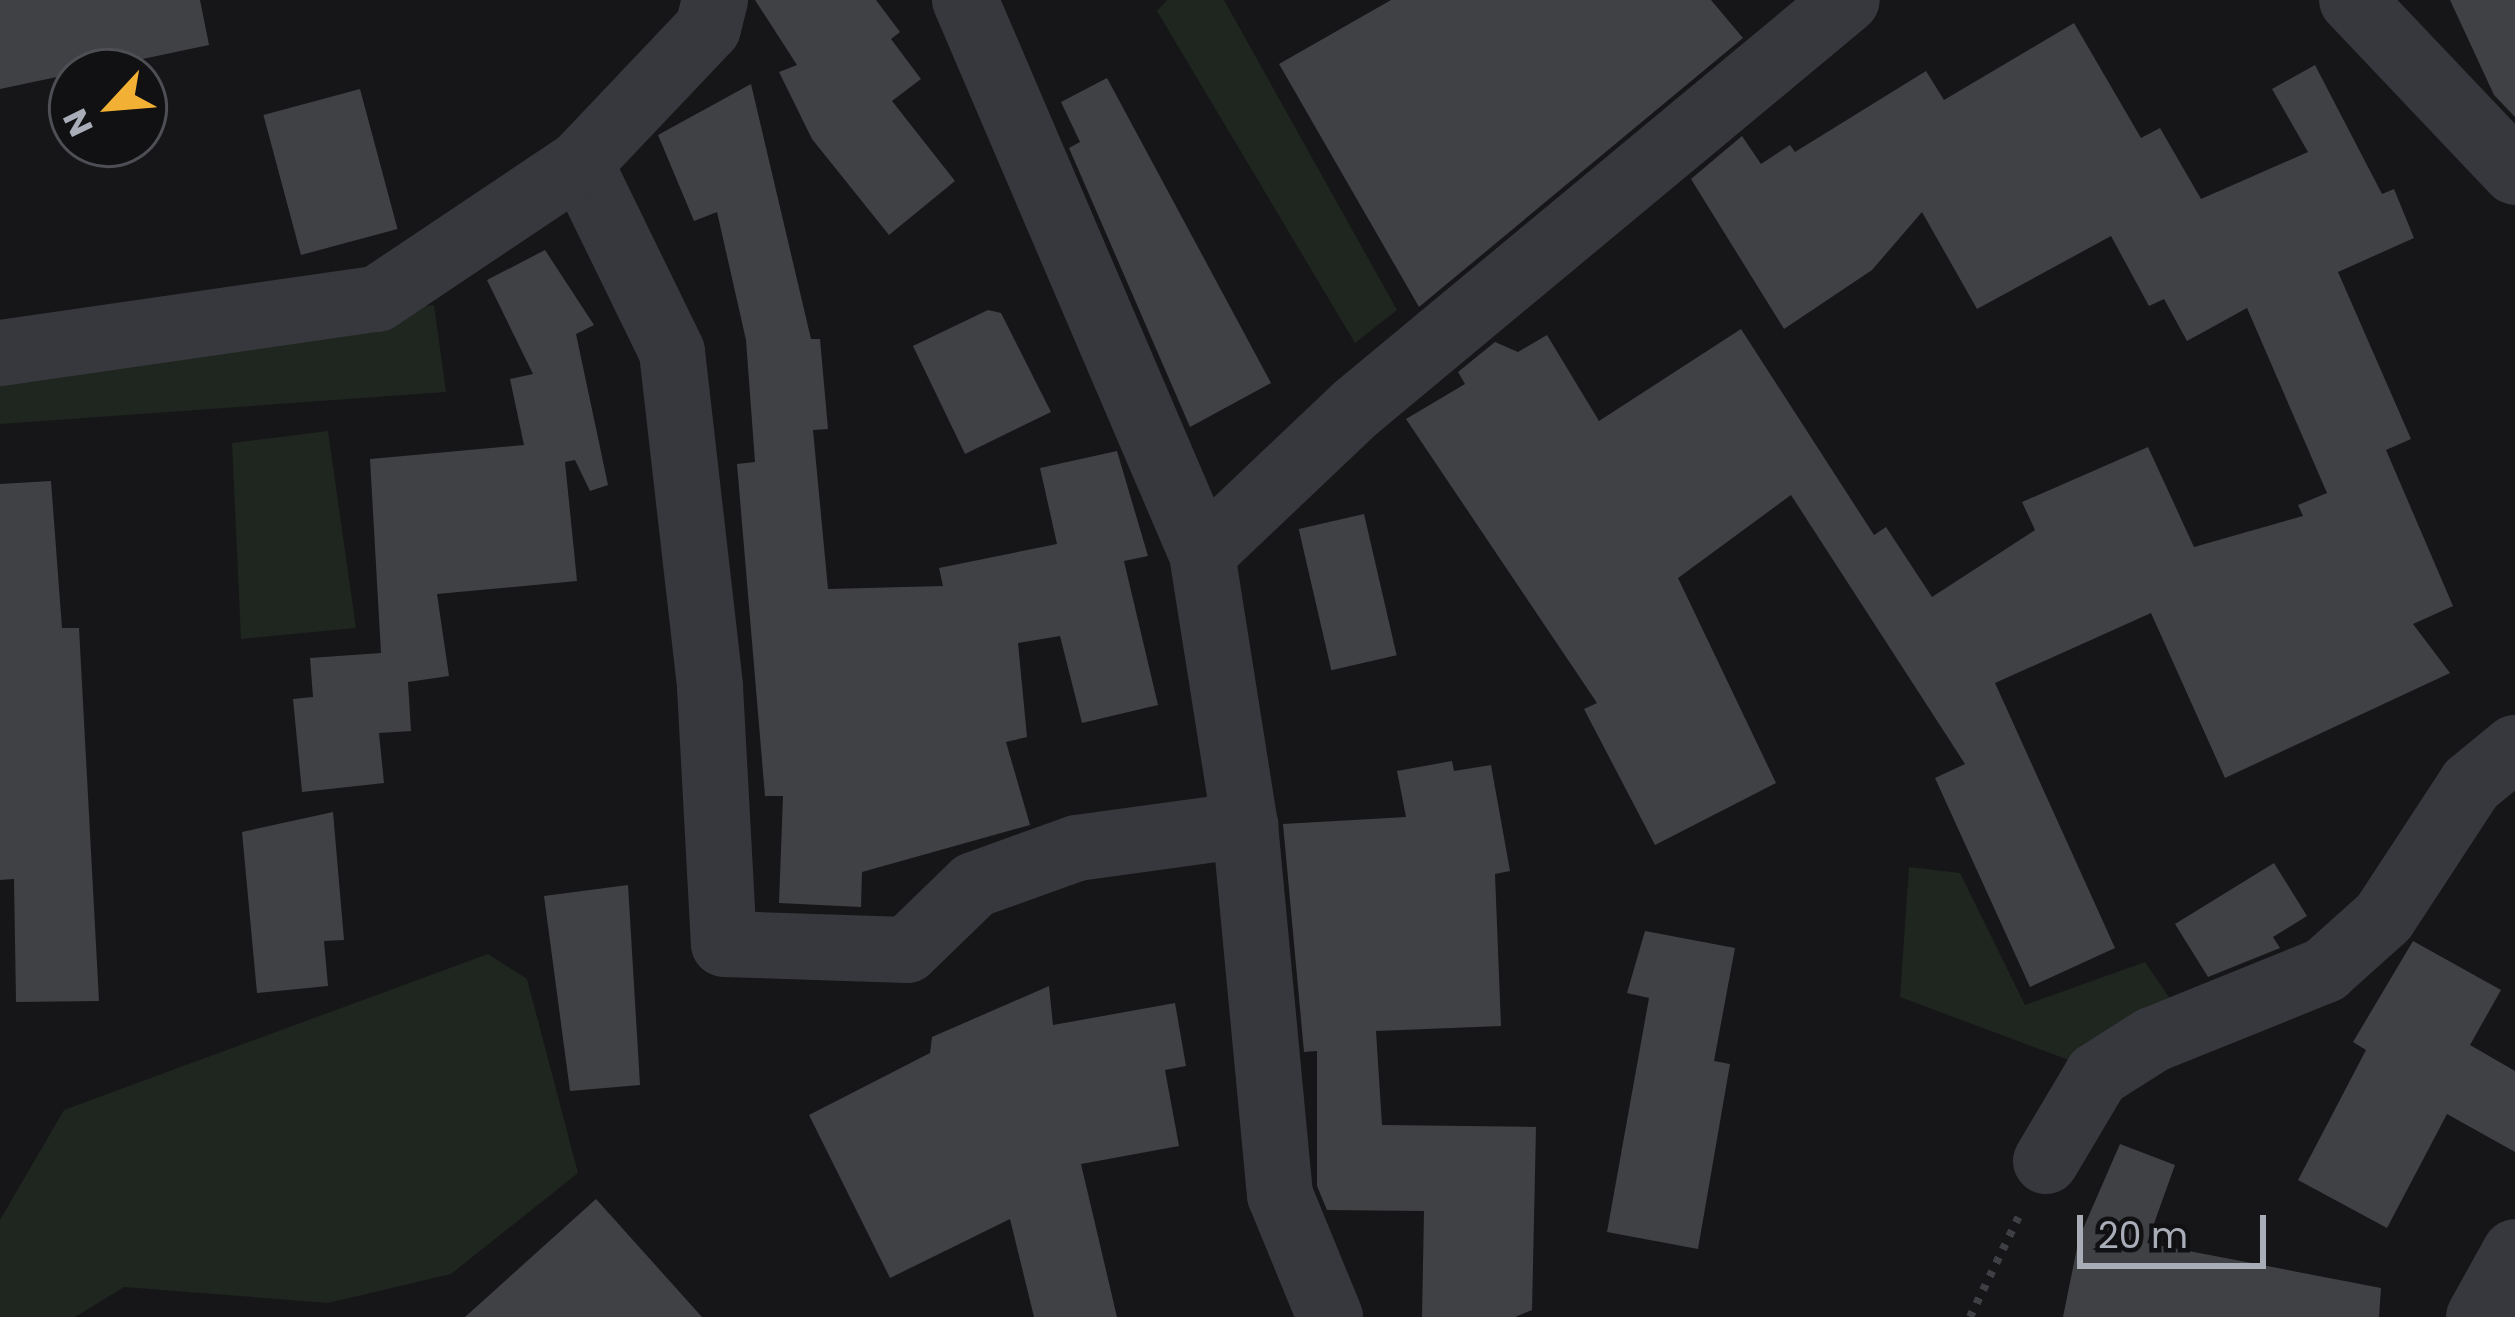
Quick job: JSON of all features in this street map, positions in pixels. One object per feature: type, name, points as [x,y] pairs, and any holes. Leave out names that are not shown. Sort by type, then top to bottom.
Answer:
[{"type":"street","points":[[0,353],[377,298],[580,163],[707,28],[715,0]]},
{"type":"street","points":[[965,0],[1202,554],[1245,825],[1280,1195],[1330,1317]]},
{"type":"street","points":[[1202,554],[1356,407],[1847,0]]},
{"type":"street","points":[[2352,0],[2515,172]]},
{"type":"street","points":[[580,163],[672,352],[710,687],[724,944],[907,950],[974,885],[1077,848],[1245,825]]},
{"type":"street","points":[[2046,1161],[2097,1075],[2325,970],[2355,944],[2384,917],[2471,784],[2515,748]]},
{"type":"street","points":[[2479,1317],[2515,1252]]},
{"type":"path","points":[[1970,1317],[2046,1161]]},
{"type":"shaded area","points":[[1167,0],[1224,0],[1397,310],[1355,343],[1157,11]]},
{"type":"shaded area","points":[[434,305],[446,392],[0,424],[0,371]]},
{"type":"shaded area","points":[[328,431],[356,628],[241,639],[232,443]]},
{"type":"shaded area","points":[[1909,867],[1960,873],[2025,1005],[2145,962],[2171,1000],[2082,1065],[1900,997]]},
{"type":"shaded area","points":[[488,954],[527,979],[578,1173],[451,1274],[328,1303],[124,1287],[75,1317],[0,1317],[0,1220],[64,1110]]},
{"type":"building","points":[[0,0],[200,0],[209,45],[168,54],[168,48],[48,48],[48,79],[0,89]]},
{"type":"building","points":[[755,0],[876,0],[900,32],[891,39],[921,79],[892,101],[955,181],[889,235],[812,139],[779,72],[797,65]]},
{"type":"building","points":[[1391,0],[1711,0],[1743,38],[1419,307],[1279,64]]},
{"type":"building","points":[[2450,0],[2515,0],[2515,117],[2494,95]]},
{"type":"building","points":[[2074,23],[2141,138],[2160,128],[2201,199],[2308,152],[2272,89],[2315,65],[2382,194],[2394,189],[2414,238],[2338,272],[2411,439],[2386,450],[2453,606],[2413,624],[2450,673],[2225,778],[2151,613],[1995,683],[2115,948],[2030,987],[1935,778],[1965,764],[1791,495],[1678,578],[1776,783],[1655,845],[1584,709],[1597,703],[1406,419],[1465,384],[1458,372],[1495,342],[1518,352],[1547,335],[1599,421],[1741,329],[1874,535],[1886,527],[1932,597],[2035,530],[2022,502],[2148,447],[2194,547],[2303,516],[2298,505],[2327,493],[2247,308],[2187,341],[2164,299],[2149,306],[2111,236],[1977,309],[1922,212],[1872,270],[1784,329],[1691,179],[1742,136],[1761,164],[1790,145],[1795,152],[1926,71],[1944,100]]},
{"type":"building","points":[[1107,78],[1271,383],[1190,427],[1069,148],[1080,142],[1061,102]]},
{"type":"building","points":[[751,84],[811,339],[820,339],[828,429],[813,430],[828,589],[943,586],[939,568],[1057,544],[1040,468],[1117,451],[1148,556],[1124,561],[1158,705],[1082,723],[1060,636],[1018,643],[1027,737],[1006,742],[1030,825],[862,872],[861,907],[779,903],[783,796],[765,796],[737,464],[755,462],[746,340],[717,212],[694,221],[658,135]]},
{"type":"building","points":[[360,89],[398,229],[301,255],[263,115]]},
{"type":"building","points":[[545,250],[594,325],[576,334],[608,485],[590,491],[575,460],[565,462],[577,581],[437,594],[449,676],[408,682],[411,731],[379,733],[384,783],[302,792],[293,699],[313,697],[310,658],[381,653],[370,459],[524,445],[510,379],[533,374],[487,280]]},
{"type":"building","points":[[988,310],[1001,313],[1051,412],[965,454],[913,346]]},
{"type":"building","points":[[51,481],[62,628],[79,628],[99,1001],[16,1002],[14,879],[0,880],[0,484]]},
{"type":"building","points":[[1364,514],[1397,655],[1331,670],[1299,529]]},
{"type":"building","points":[[1452,761],[1454,771],[1491,765],[1510,871],[1495,874],[1501,1026],[1376,1031],[1382,1125],[1536,1127],[1532,1310],[1515,1317],[1422,1317],[1424,1211],[1327,1210],[1317,1186],[1317,1051],[1304,1052],[1283,824],[1406,817],[1397,771]]},
{"type":"building","points":[[333,812],[344,940],[324,941],[328,986],[257,993],[242,832]]},
{"type":"building","points":[[2274,863],[2307,916],[2273,937],[2280,948],[2208,977],[2175,924]]},
{"type":"building","points":[[628,885],[640,1085],[570,1091],[544,896]]},
{"type":"building","points":[[1645,931],[1735,948],[1714,1061],[1730,1064],[1698,1249],[1607,1232],[1649,998],[1627,993]]},
{"type":"building","points":[[2413,941],[2501,990],[2470,1045],[2515,1071],[2515,1152],[2447,1114],[2387,1228],[2298,1180],[2366,1050],[2353,1042]]},
{"type":"building","points":[[1049,986],[1053,1025],[1175,1003],[1186,1066],[1165,1070],[1179,1146],[1081,1164],[1117,1317],[1034,1317],[1010,1219],[890,1278],[809,1115],[930,1053],[932,1037]]},
{"type":"building","points":[[2120,1144],[2175,1165],[2147,1243],[2381,1288],[2379,1317],[2063,1317],[2079,1238]]},
{"type":"building","points":[[596,1199],[702,1317],[465,1317]]}]
